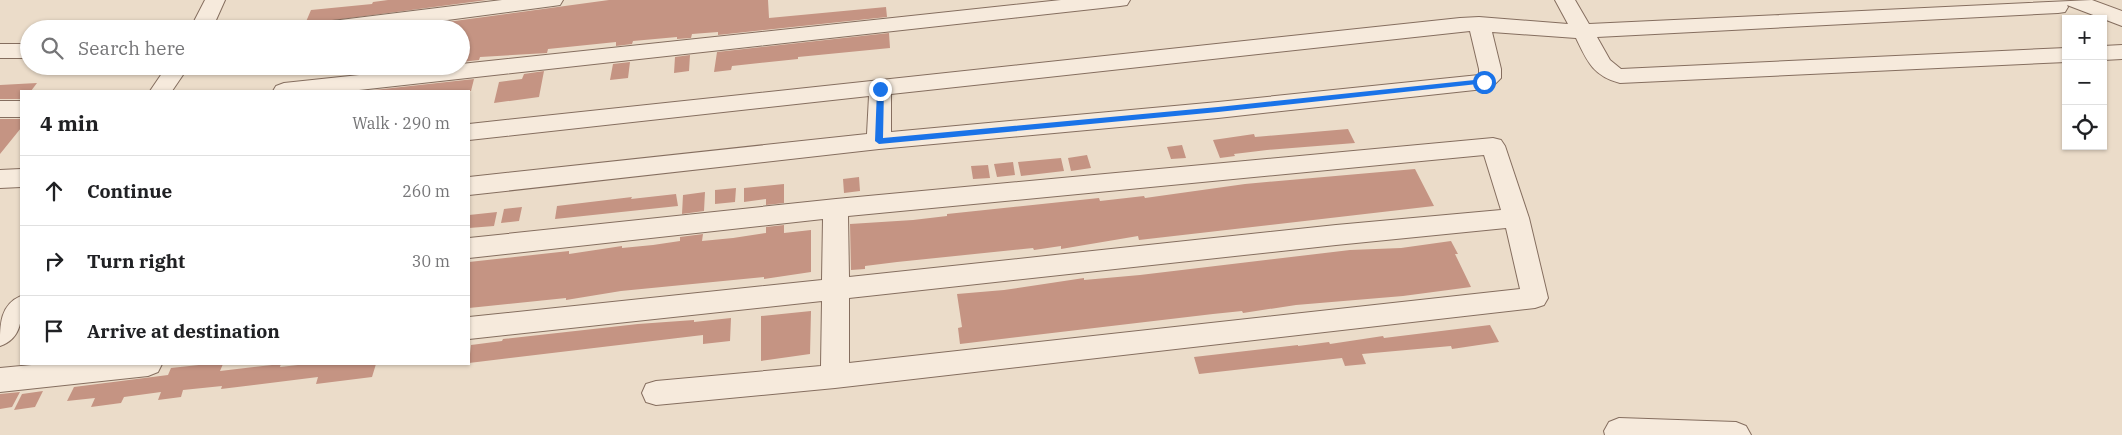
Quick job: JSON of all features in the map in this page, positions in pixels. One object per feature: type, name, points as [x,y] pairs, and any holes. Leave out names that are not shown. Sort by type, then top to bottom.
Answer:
[{"type":"street","points":[[205,20],[215,0]]},
{"type":"street","points":[[395,20],[553,0]]},
{"type":"street","points":[[470,71],[1120,0]]},
{"type":"street","points":[[1564,0],[1606,70],[1611,75],[1620,76],[2062,55]]},
{"type":"street","points":[[470,132],[1460,25],[1479,24],[1550,31],[1583,32],[2066,4],[2122,19]]},
{"type":"street","points":[[470,186],[879,141],[1218,110],[1487,81],[1490,78],[1490,69],[1479,24]]},
{"type":"street","points":[[0,51],[20,51]]},
{"type":"street","points":[[2107,53],[2122,52]]},
{"type":"street","points":[[162,90],[172,75]]},
{"type":"street","points":[[293,90],[431,75]]},
{"type":"street","points":[[879,141],[880,89]]},
{"type":"street","points":[[0,109],[20,109]]},
{"type":"street","points":[[470,248],[836,208],[1493,146],[1516,218],[1535,298],[835,376],[656,393]]},
{"type":"street","points":[[0,179],[20,178]]},
{"type":"street","points":[[835,376],[836,208]]},
{"type":"street","points":[[470,328],[1336,234],[1516,218]]},
{"type":"street","points":[[0,335],[20,308]]},
{"type":"street","points":[[0,380],[139,365]]},
{"type":"street","points":[[1620,435],[1619,431],[1736,435]]},
{"type":"building","points":[[388,0],[487,0],[335,20],[307,20],[311,10],[372,4],[373,2]]},
{"type":"building","points":[[609,0],[768,0],[769,18],[886,7],[887,17],[718,35],[718,32],[692,34],[691,38],[677,39],[677,37],[633,41],[632,44],[616,46],[616,42],[548,49],[547,53],[480,57],[479,60],[470,61],[470,20],[461,20]]},
{"type":"building","points":[[889,33],[890,48],[732,66],[731,70],[714,72],[717,52]]},
{"type":"building","points":[[690,55],[689,71],[674,73],[675,57]]},
{"type":"building","points":[[630,62],[628,78],[610,80],[613,64]]},
{"type":"building","points":[[544,71],[539,97],[494,103],[499,82],[522,79],[524,74]]},
{"type":"building","points":[[474,79],[471,91],[374,90]]},
{"type":"building","points":[[37,83],[32,90],[20,90],[20,99],[0,99],[0,85]]},
{"type":"building","points":[[0,119],[20,119],[20,129],[0,154]]},
{"type":"building","points":[[1348,129],[1355,143],[1267,150],[1234,154],[1235,156],[1220,158],[1213,140],[1254,134],[1255,137]]},
{"type":"building","points":[[1182,145],[1186,158],[1171,159],[1167,147]]},
{"type":"building","points":[[1087,155],[1091,168],[1071,171],[1068,158]]},
{"type":"building","points":[[1061,158],[1064,171],[1021,176],[1018,162]]},
{"type":"building","points":[[1013,162],[1015,175],[997,177],[994,164]]},
{"type":"building","points":[[988,165],[990,178],[973,179],[971,166]]},
{"type":"building","points":[[1415,169],[1434,206],[1139,240],[1138,236],[1061,249],[1061,246],[1034,250],[1033,248],[897,262],[865,266],[865,269],[851,270],[850,224],[913,220],[947,216],[947,214],[1099,198],[1100,201],[1144,196],[1145,198],[1245,184]]},
{"type":"building","points":[[859,177],[860,191],[844,193],[843,179]]},
{"type":"building","points":[[784,184],[784,203],[766,205],[766,199],[744,202],[744,188]]},
{"type":"building","points":[[736,188],[735,202],[715,204],[715,190]]},
{"type":"building","points":[[705,192],[704,211],[682,214],[683,195]]},
{"type":"building","points":[[676,194],[678,206],[555,219],[557,206]]},
{"type":"building","points":[[522,207],[519,221],[501,223],[504,209]]},
{"type":"building","points":[[497,212],[494,226],[470,228],[470,215]]},
{"type":"building","points":[[784,225],[784,233],[811,230],[811,272],[764,279],[764,277],[621,291],[566,300],[566,298],[470,308],[470,262],[569,251],[569,254],[622,246],[622,248],[653,245],[680,241],[680,237],[703,234],[702,241],[733,238],[766,233],[766,227]]},
{"type":"building","points":[[1451,241],[1458,254],[1455,254],[1471,287],[1403,296],[1296,305],[1243,313],[1242,311],[1213,314],[960,344],[958,328],[962,327],[957,294],[1004,290],[1084,278],[1084,280],[1140,275],[1350,250],[1401,248]]},
{"type":"building","points":[[811,311],[810,354],[761,361],[761,316]]},
{"type":"building","points":[[731,318],[730,341],[703,344],[703,335],[470,363],[471,345],[502,341],[503,339],[638,324],[694,320],[694,322]]},
{"type":"building","points":[[1490,325],[1499,342],[1452,349],[1451,346],[1362,354],[1366,364],[1345,366],[1342,358],[1199,374],[1194,357],[1329,342],[1330,344],[1383,336],[1384,338]]},
{"type":"building","points":[[223,365],[220,371],[272,365],[281,365],[280,367],[298,365],[376,365],[372,377],[316,384],[318,377],[221,389],[222,386],[183,390],[181,397],[158,400],[161,392],[124,397],[121,403],[91,407],[95,398],[67,401],[74,387],[168,375],[171,368]]},
{"type":"building","points":[[43,391],[35,407],[14,410],[22,394]]},
{"type":"building","points":[[20,392],[12,407],[0,409],[0,394]]},
{"type":"route","points":[[880,89],[879,141],[1218,110],[1484,82]]}]
